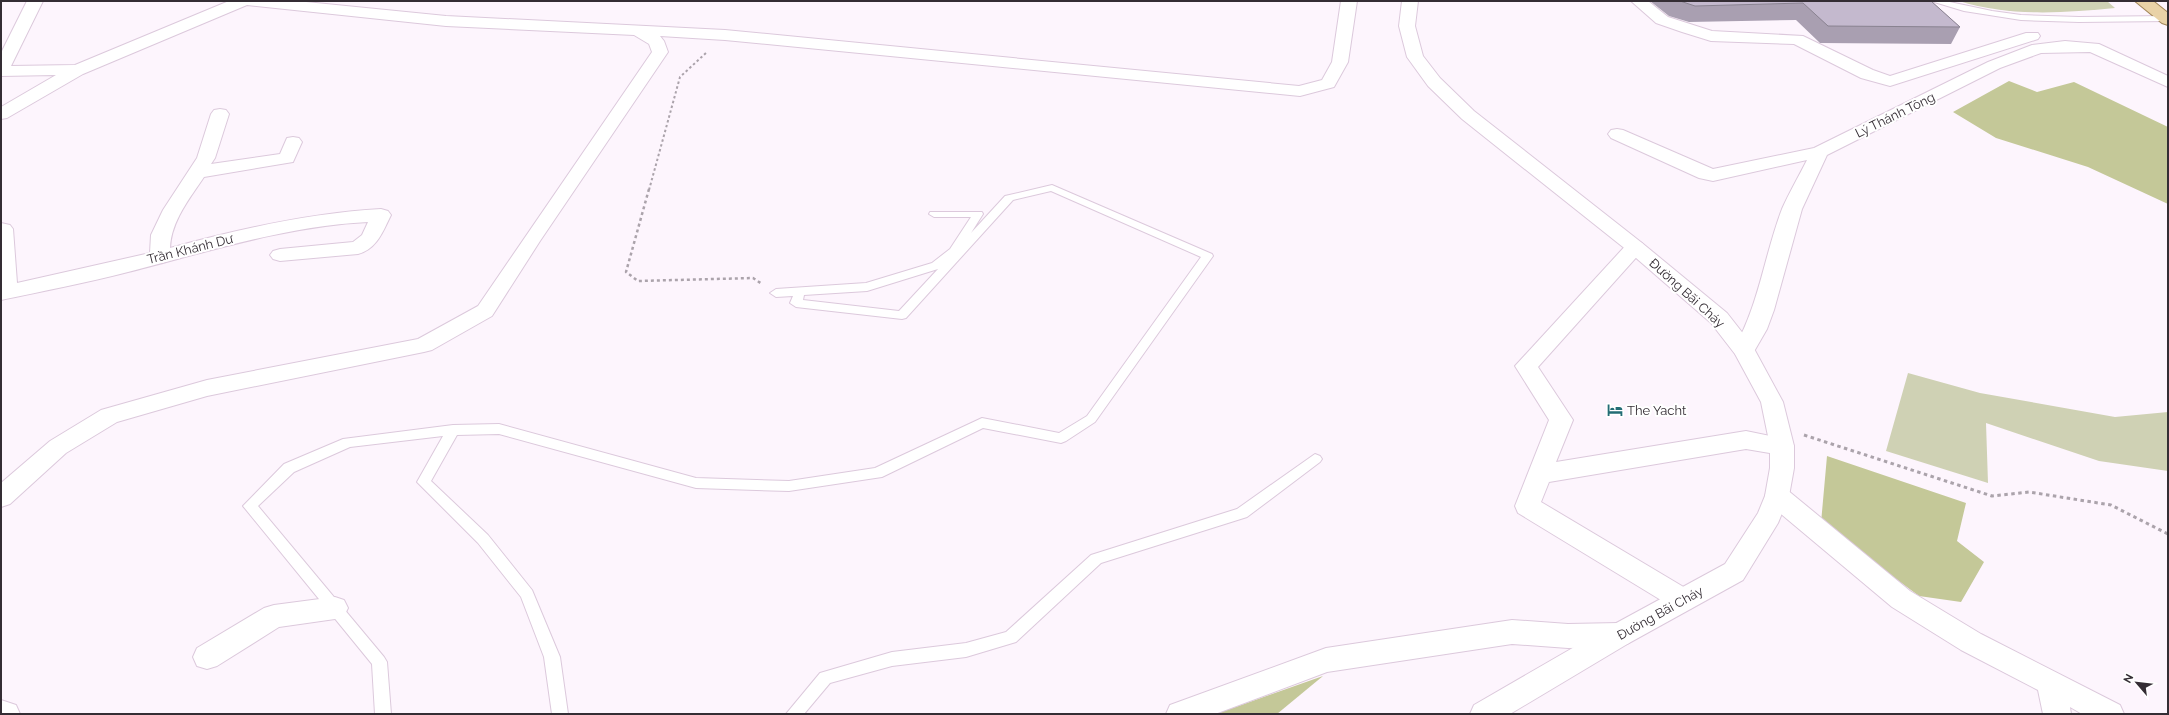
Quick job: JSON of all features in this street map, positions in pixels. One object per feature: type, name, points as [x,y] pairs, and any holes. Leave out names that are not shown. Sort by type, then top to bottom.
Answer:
[{"type":"main road","points":[[2143,1],[2168,19]]},
{"type":"street","points":[[35,1],[1,70],[77,70]]},
{"type":"street","points":[[1,114],[77,70],[242,1]]},
{"type":"street","points":[[251,1],[446,21],[725,36],[1300,91],[1328,83],[1340,62],[1349,1]]},
{"type":"street","name":"Đường Bãi Cháy","points":[[1410,1],[1407,26],[1415,58],[1434,82],[1468,115],[1635,247],[1719,318],[1744,350],[1772,402],[1780,437],[1782,468],[1777,496],[1769,516],[1734,572],[1619,635],[1484,714]]},
{"type":"street","points":[[1639,1],[1662,20],[1688,29],[1711,36],[1797,39],[1867,74],[1890,81],[1932,69],[2029,37],[2064,35],[2076,38],[2092,47]]},
{"type":"street","points":[[1,497],[58,447],[110,416],[207,388],[424,345],[485,311],[531,240],[660,52],[656,41],[640,32]]},
{"type":"street","name":"Lý Thánh Tông","points":[[1617,134],[1706,174],[1713,175],[1820,152],[1994,65],[2038,48],[2092,47],[2168,82]]},
{"type":"street","points":[[160,257],[160,235],[173,210],[206,158],[220,114]]},
{"type":"street","points":[[197,172],[287,158],[292,142]]},
{"type":"street","points":[[1744,350],[1756,329],[1763,310],[1792,209],[1820,152]]},
{"type":"street","name":"Trần Khánh Dư","points":[[4,292],[160,257],[288,226],[362,216],[382,215],[370,238],[358,248],[280,255]]},
{"type":"street","points":[[3,229],[4,292]]},
{"type":"street","points":[[1635,247],[1526,366],[1561,420],[1527,506],[1684,600]]},
{"type":"street","points":[[1540,474],[1746,440],[1780,437]]},
{"type":"street","points":[[1777,496],[1901,599],[1971,642],[2110,714]]},
{"type":"street","points":[[207,657],[274,616],[335,608]]},
{"type":"street","points":[[1180,714],[1326,660],[1512,632],[1568,636],[1619,635]]},
{"type":"street","points":[[2050,683],[2058,714]]},
{"type":"street","points":[[1,713],[6,714]]},
{"type":"lane","points":[[1935,1],[1964,10],[2027,19],[2168,19]]},
{"type":"lane","points":[[383,714],[379,662],[250,506],[288,468],[348,442],[453,430],[499,429],[696,483],[789,486],[877,473],[982,423],[1061,438],[1091,419],[1208,256],[1052,188],[1009,198],[902,315],[796,303],[800,292]]},
{"type":"lane","points":[[934,214],[978,214],[998,210]]},
{"type":"lane","points":[[776,293],[867,287],[936,266],[954,251],[978,214]]},
{"type":"lane","points":[[453,430],[424,482],[482,539],[526,594],[552,657],[560,714]]},
{"type":"lane","points":[[794,714],[825,678],[892,658],[966,650],[1011,637],[1096,559],[1242,513],[1314,459]]},
{"type":"path","points":[[725,36],[680,77],[626,272],[638,281],[753,278],[776,293]]},
{"type":"path","points":[[1780,437],[1824,440],[1992,496],[2029,492],[2111,505],[2168,534]]},
{"type":"green space","points":[[1959,1],[2107,1],[2115,8],[2056,12],[2017,12],[1998,10]]},
{"type":"green space","points":[[2009,81],[2037,92],[2074,82],[2168,127],[2168,204],[2088,167],[1996,138],[1953,112]]},
{"type":"green space","points":[[1908,373],[1980,393],[2115,417],[2168,412],[2168,471],[2099,461],[1986,423],[1988,483],[1886,451]]},
{"type":"green space","points":[[1827,456],[1966,503],[1957,541],[1984,562],[1961,602],[1919,596],[1821,523]]},
{"type":"green space","points":[[1323,676],[1277,714],[1216,714]]},
{"type":"building","points":[[1680,1],[1931,1],[1960,27],[1828,26],[1803,3],[1695,6]]},
{"type":"place","name":"The Yacht","points":[[1615,410]]}]
